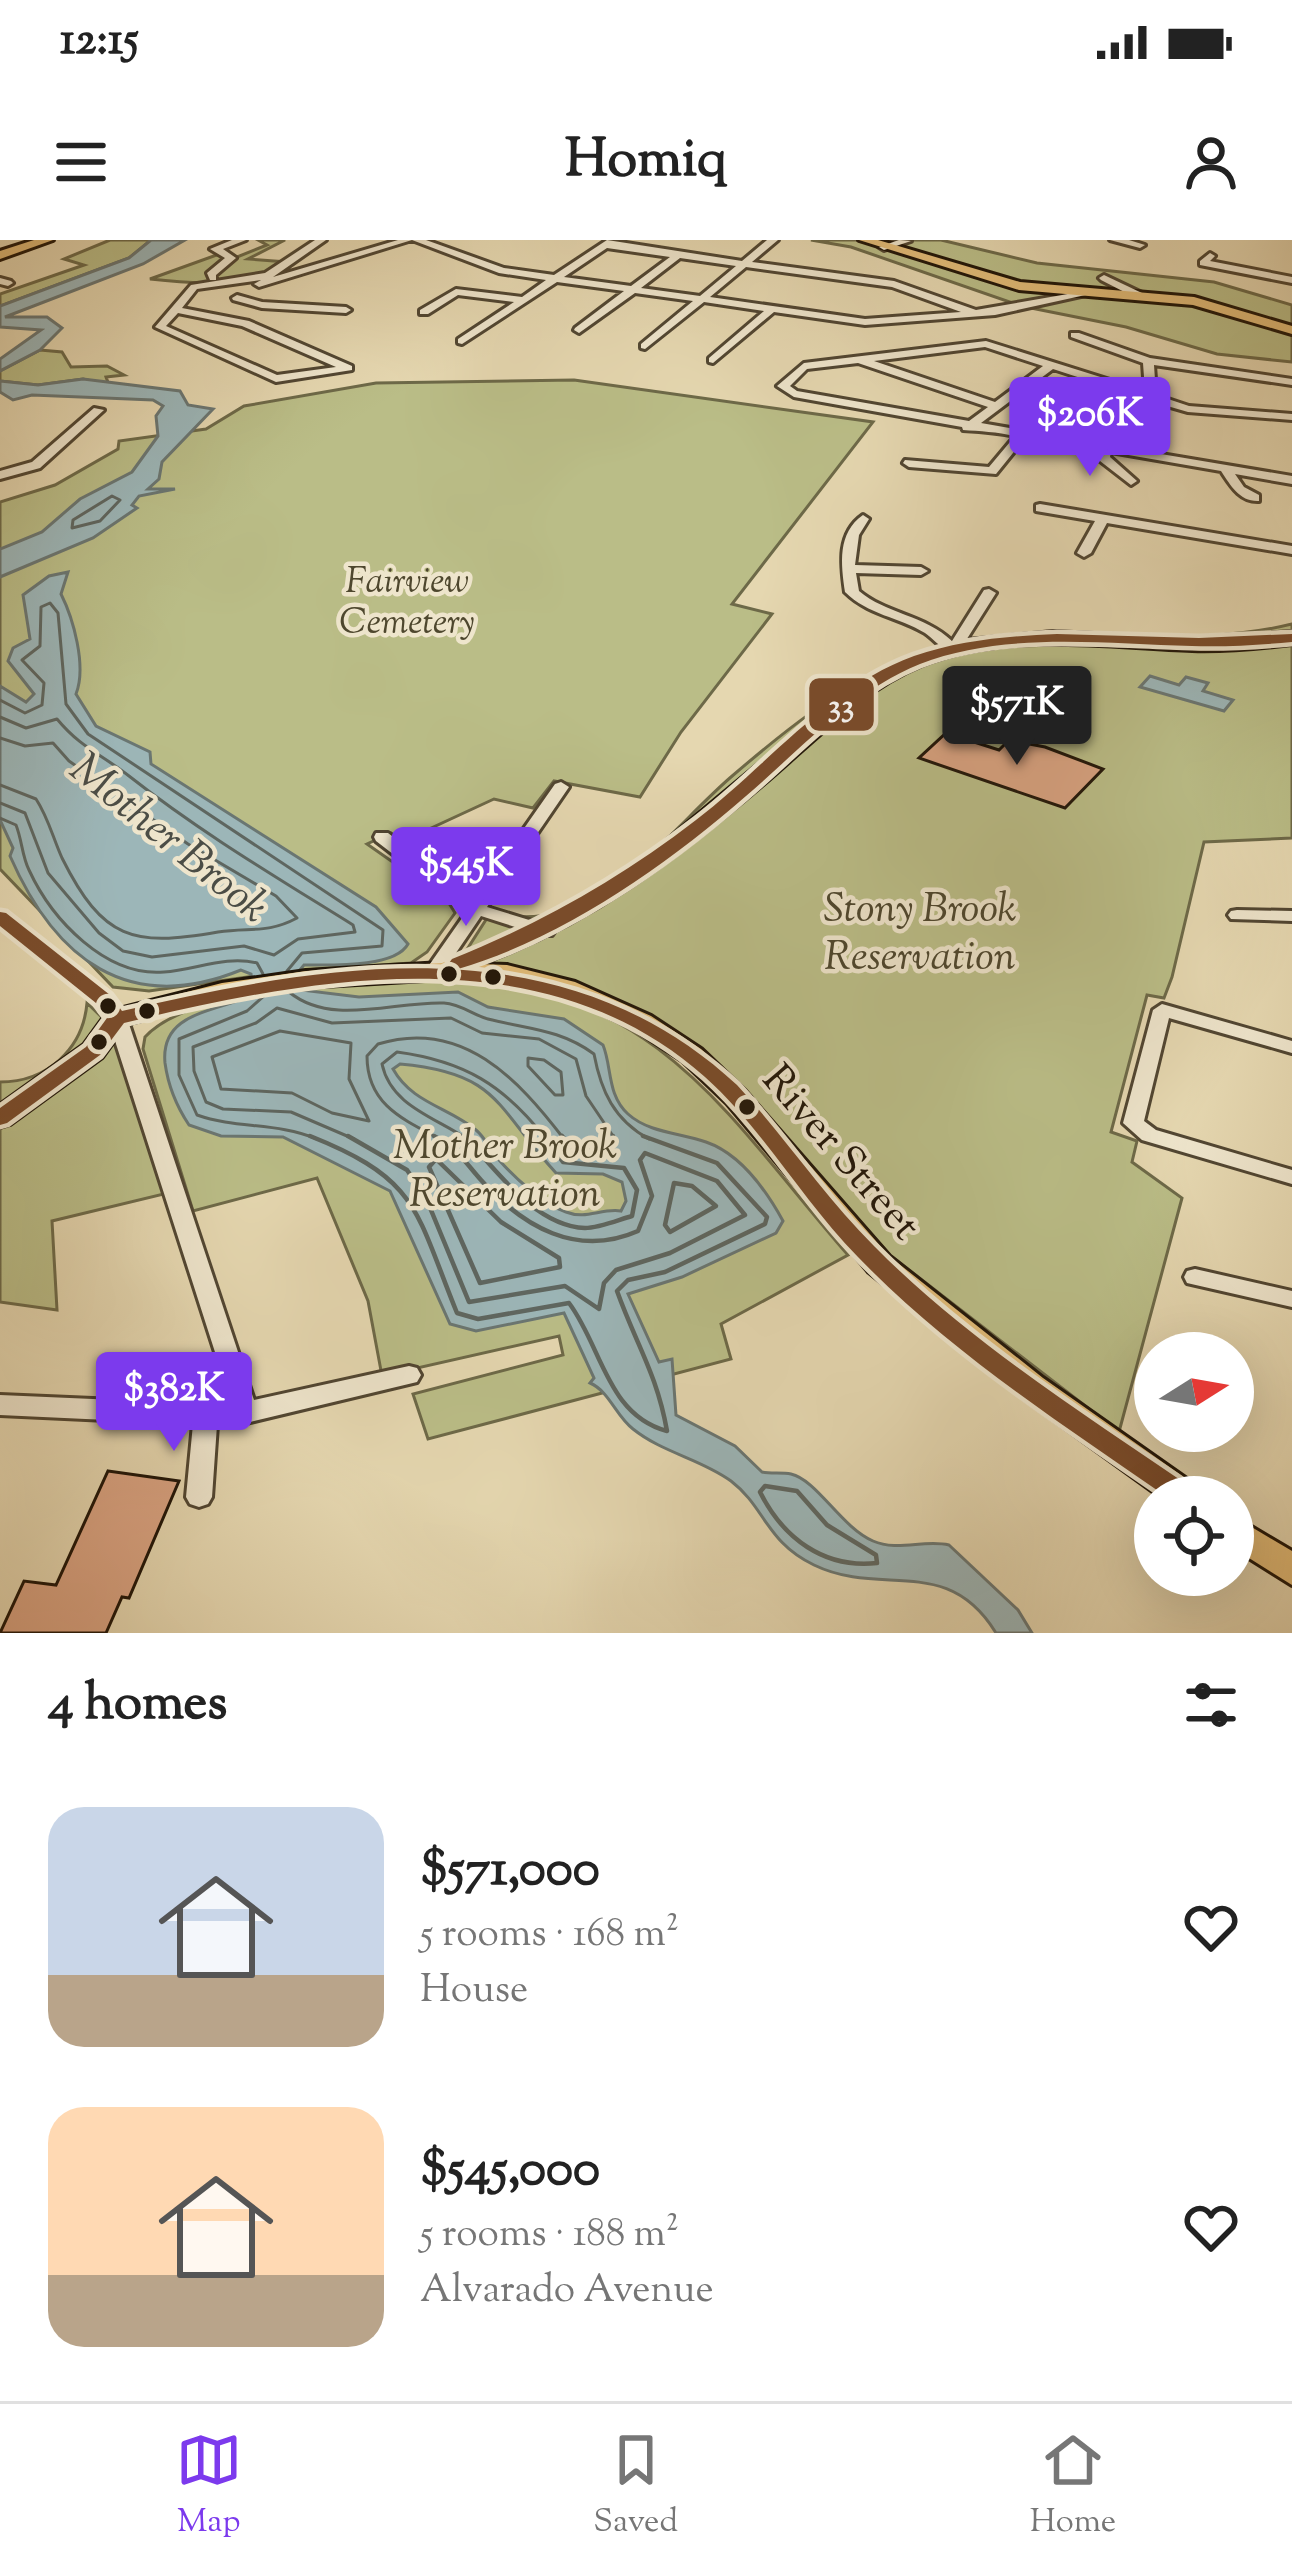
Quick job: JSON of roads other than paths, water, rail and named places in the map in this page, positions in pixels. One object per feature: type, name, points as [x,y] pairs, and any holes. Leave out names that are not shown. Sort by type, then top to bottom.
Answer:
[{"type":"main road","points":[[1,254],[47,240]]},
{"type":"main road","points":[[865,240],[1006,284],[1194,301],[1288,327]]},
{"type":"main road","points":[[434,971],[518,944],[634,881],[866,687],[918,660],[1028,640],[1192,647],[1292,638]]},
{"type":"main road","points":[[482,971],[518,944]]},
{"type":"main road","name":"River Street","points":[[117,1018],[245,987],[306,979],[482,971],[566,987],[676,1043],[722,1082],[843,1227],[888,1272],[1061,1408],[1157,1476]]},
{"type":"main road","points":[[0,1118],[93,1052],[117,1018]]},
{"type":"main road","points":[[1254,1544],[1292,1570]]},
{"type":"street","points":[[218,280],[210,275],[230,258],[215,250],[241,240]]},
{"type":"street","points":[[321,240],[237,298],[256,304],[346,310]]},
{"type":"street","points":[[255,285],[412,240],[497,270],[878,323],[978,315],[1085,294]]},
{"type":"street","points":[[645,346],[772,240]]},
{"type":"street","points":[[1115,240],[1140,245]]},
{"type":"street","points":[[884,247],[907,241]]},
{"type":"street","points":[[462,341],[610,242],[900,285],[978,315]]},
{"type":"street","points":[[579,330],[678,255]]},
{"type":"street","points":[[1210,256],[1203,263],[1292,280]]},
{"type":"street","points":[[174,309],[245,323],[348,368],[271,377],[163,329],[160,321],[189,289],[218,280],[267,276]]},
{"type":"street","points":[[1104,278],[1140,296]]},
{"type":"street","points":[[424,312],[456,292],[525,300]]},
{"type":"street","points":[[712,360],[772,309]]},
{"type":"street","points":[[1075,335],[1148,361],[1292,382]]},
{"type":"street","points":[[1292,417],[1223,415],[1149,397],[979,343],[804,366],[784,389],[968,428],[1292,480]]},
{"type":"street","points":[[856,358],[994,405]]},
{"type":"street","points":[[1148,361],[1155,457]]},
{"type":"street","points":[[968,428],[1051,365]]},
{"type":"street","points":[[0,475],[36,465],[98,410]]},
{"type":"street","points":[[1081,413],[1149,419]]},
{"type":"street","points":[[909,463],[992,471],[1020,437]]},
{"type":"street","points":[[1106,450],[1104,458],[1131,481]]},
{"type":"street","points":[[1226,470],[1240,490],[1255,498]]},
{"type":"street","points":[[1040,508],[1292,550]]},
{"type":"street","points":[[863,519],[848,538],[858,598],[923,622],[953,650],[989,593]]},
{"type":"street","points":[[1088,547],[1103,519]]},
{"type":"street","points":[[850,569],[921,571]]},
{"type":"street","points":[[434,971],[561,788]]},
{"type":"street","points":[[382,837],[474,908],[546,931]]},
{"type":"street","points":[[1237,915],[1292,916]]},
{"type":"street","points":[[0,917],[104,999],[117,1018],[246,1412]]},
{"type":"street","points":[[1292,1047],[1162,1010],[1133,1111],[1136,1129],[1292,1178]]},
{"type":"street","points":[[1195,1277],[1292,1299]]},
{"type":"street","points":[[0,1405],[206,1417],[409,1375]]},
{"type":"street","points":[[200,1497],[206,1417]]},
{"type":"water","points":[[151,240],[185,240],[143,264],[5,317],[47,317],[62,328],[40,350],[0,371],[0,359],[41,330],[0,327],[0,306],[129,258]]},
{"type":"water","points":[[83,379],[180,391],[188,405],[213,409],[162,462],[159,479],[148,489],[175,489],[139,496],[132,505],[137,508],[93,538],[0,577],[0,549],[42,532],[80,499],[132,472],[158,436],[156,416],[163,406],[153,400],[32,395],[13,400],[0,392],[0,381],[38,385]]},
{"type":"water","name":"Mother Brook","points":[[68,572],[61,594],[79,656],[76,694],[96,726],[150,752],[151,764],[376,907],[408,944],[401,952],[376,961],[304,965],[299,971],[301,990],[359,997],[458,992],[488,1007],[564,1019],[603,1045],[613,1090],[628,1114],[655,1129],[719,1148],[760,1186],[783,1221],[776,1233],[682,1277],[628,1294],[659,1362],[672,1359],[676,1415],[735,1446],[762,1472],[801,1478],[873,1541],[949,1545],[1018,1610],[1032,1633],[996,1633],[977,1608],[935,1585],[839,1574],[798,1556],[731,1481],[627,1424],[590,1383],[594,1378],[564,1313],[476,1331],[450,1324],[390,1191],[283,1137],[221,1136],[189,1125],[168,1079],[166,1046],[181,1023],[253,995],[251,974],[241,970],[200,983],[164,986],[130,981],[100,969],[49,924],[10,856],[13,848],[0,820],[0,686],[26,702],[34,694],[8,661],[13,648],[30,639],[23,595],[49,576]],"holes":[[[400,1064],[433,1069],[477,1085],[493,1098],[556,1173],[603,1174],[622,1182],[626,1201],[621,1211],[573,1214],[548,1203],[506,1167],[476,1130],[410,1090],[393,1069]]]},
{"type":"water","points":[[1150,676],[1179,685],[1186,677],[1208,683],[1203,691],[1233,700],[1224,711],[1140,687]]},
{"type":"park label","name":"Fairview Cemetery","points":[[407,600]]},
{"type":"park label","name":"Stony Brook Reservation","points":[[920,930]]},
{"type":"park label","name":"Mother Brook Reservation","points":[[505,1167]]}]
